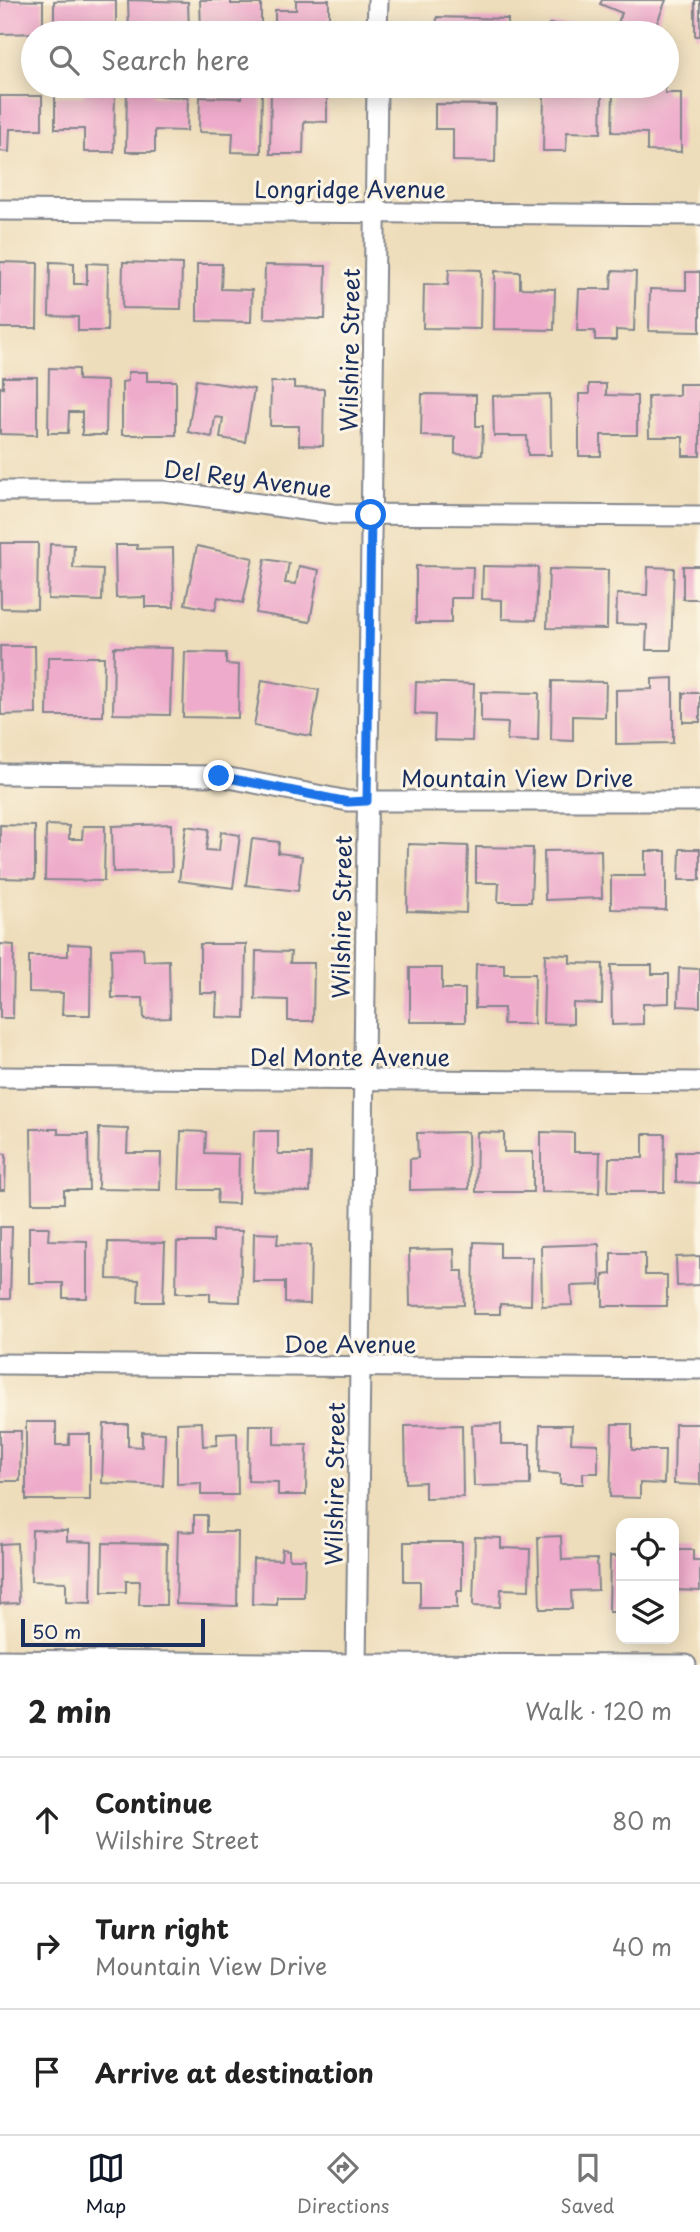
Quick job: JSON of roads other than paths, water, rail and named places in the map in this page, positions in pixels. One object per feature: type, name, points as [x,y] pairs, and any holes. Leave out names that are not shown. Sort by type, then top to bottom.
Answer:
[{"type":"street","points":[[377,21],[378,0]]},
{"type":"street","name":"Wilshire Street","points":[[356,1665],[377,98]]},
{"type":"street","name":"Longridge Avenue","points":[[0,210],[700,215]]},
{"type":"street","name":"Del Rey Avenue","points":[[0,491],[164,491],[333,514],[700,516]]},
{"type":"street","name":"Mountain View Drive","points":[[0,774],[219,776],[348,802],[700,801]]},
{"type":"street","name":"Del Monte Avenue","points":[[0,1077],[700,1082]]},
{"type":"street","name":"Doe Avenue","points":[[0,1364],[700,1369]]},
{"type":"street","points":[[0,1660],[356,1665],[686,1665]]}]
